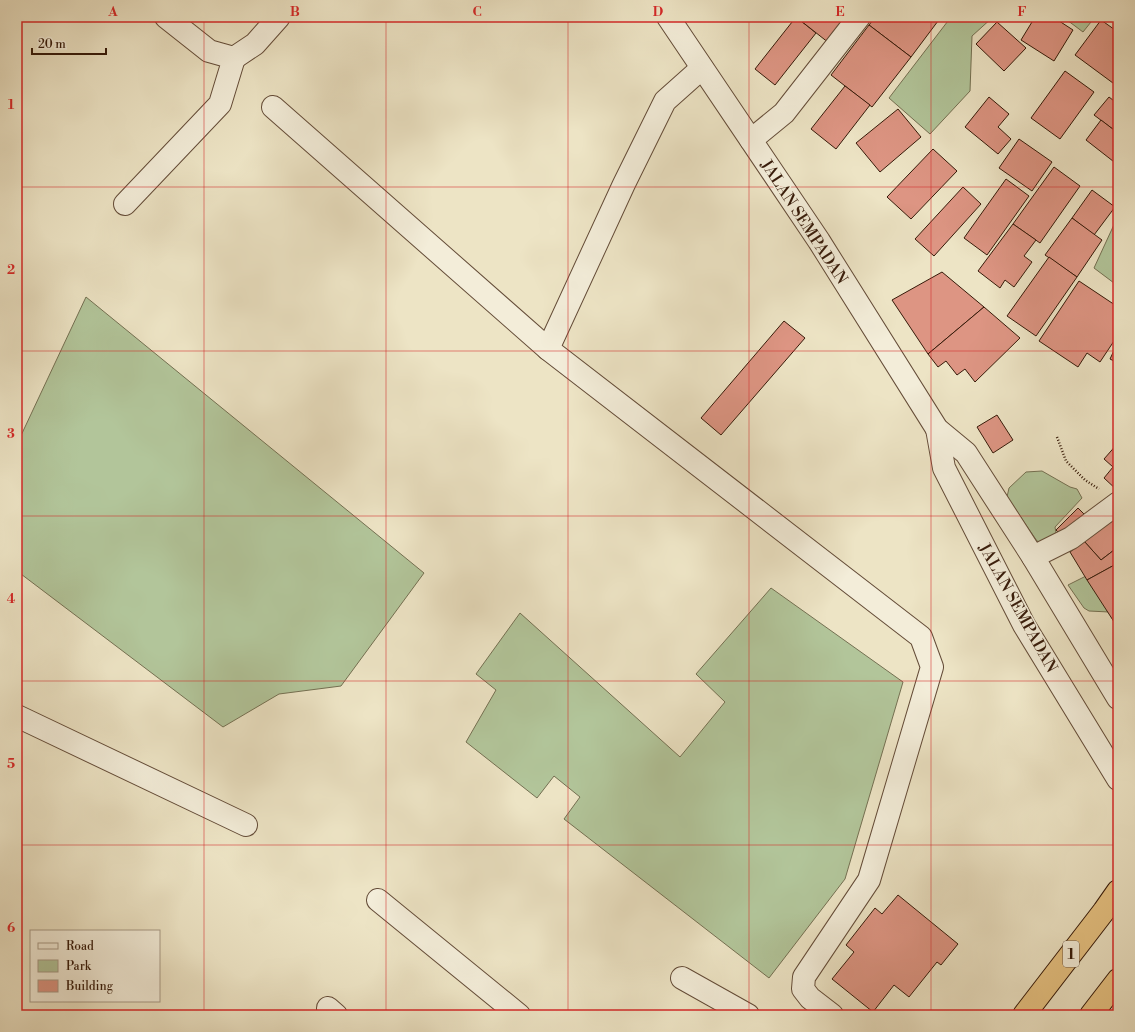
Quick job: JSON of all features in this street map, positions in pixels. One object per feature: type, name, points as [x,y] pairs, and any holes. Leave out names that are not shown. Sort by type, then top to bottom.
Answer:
[{"type":"highway","name":"1","points":[[1024,1015],[1118,891]]},
{"type":"highway","points":[[1091,1015],[1118,980]]},
{"type":"street","points":[[166,17],[209,51],[234,58]]},
{"type":"street","points":[[125,204],[220,104],[234,58],[255,44],[279,17]]},
{"type":"street","name":"JALAN SEMPADAN","points":[[668,17],[819,241],[937,429],[966,453],[1033,557],[1118,698]]},
{"type":"street","points":[[751,140],[784,113],[859,17]]},
{"type":"street","points":[[548,349],[624,184],[665,101],[702,68]]},
{"type":"street","points":[[273,107],[548,349],[921,637],[932,667],[869,880],[804,977],[803,989],[810,998],[832,1015]]},
{"type":"street","name":"JALAN SEMPADAN","points":[[937,429],[944,468],[1024,625],[1118,779]]},
{"type":"street","points":[[1033,557],[1071,538],[1118,503]]},
{"type":"street","points":[[17,716],[246,825]]},
{"type":"street","points":[[378,900],[519,1015]]},
{"type":"street","points":[[682,978],[748,1015]]},
{"type":"path","points":[[1057,437],[1066,461],[1085,480],[1101,490]]},
{"type":"green space","points":[[951,17],[993,17],[972,36],[970,91],[930,134],[889,98]]},
{"type":"green space","points":[[1063,17],[1095,17],[1083,32]]},
{"type":"green space","points":[[1118,216],[1118,286],[1094,268]]},
{"type":"green space","points":[[86,297],[424,573],[341,686],[279,694],[223,727],[17,571],[17,444]]},
{"type":"green space","points":[[1042,471],[1070,487],[1077,489],[1082,498],[1055,527],[1057,539],[1041,543],[1037,541],[1007,497],[1009,488],[1026,472]]},
{"type":"green space","points":[[1086,576],[1109,612],[1089,611],[1084,608],[1068,585]]},
{"type":"green space","points":[[771,588],[903,682],[845,879],[769,978],[564,819],[580,797],[554,776],[537,798],[466,742],[496,690],[476,674],[520,613],[680,757],[725,702],[696,674]]},
{"type":"building","points":[[796,17],[816,33],[775,85],[755,69]]},
{"type":"building","points":[[796,17],[849,17],[829,43]]},
{"type":"building","points":[[875,17],[941,17],[911,57],[869,25]]},
{"type":"building","points":[[1035,17],[1053,17],[1073,30],[1054,61],[1021,40]]},
{"type":"building","points":[[1101,20],[1118,32],[1117,86],[1075,55]]},
{"type":"building","points":[[997,22],[1026,48],[1004,71],[976,44]]},
{"type":"building","points":[[869,25],[911,57],[872,107],[831,75]]},
{"type":"building","points":[[1065,71],[1094,92],[1060,139],[1031,118]]},
{"type":"building","points":[[845,86],[870,105],[836,149],[811,129]]},
{"type":"building","points":[[989,97],[1009,114],[998,127],[1011,139],[998,154],[965,127]]},
{"type":"building","points":[[1109,97],[1118,104],[1118,133],[1094,115]]},
{"type":"building","points":[[898,109],[921,137],[880,172],[856,143]]},
{"type":"building","points":[[1101,120],[1118,133],[1118,165],[1086,140]]},
{"type":"building","points":[[1019,139],[1052,162],[1032,191],[999,168]]},
{"type":"building","points":[[933,149],[957,171],[911,219],[887,197]]},
{"type":"building","points":[[1054,167],[1080,186],[1040,243],[1013,224]]},
{"type":"building","points":[[1006,179],[1029,196],[987,255],[964,238]]},
{"type":"building","points":[[963,187],[981,204],[934,256],[915,239]]},
{"type":"building","points":[[1092,190],[1115,207],[1094,235],[1072,218]]},
{"type":"building","points":[[1072,218],[1102,240],[1077,277],[1045,255]]},
{"type":"building","points":[[1013,224],[1036,240],[1024,256],[1032,262],[1014,287],[1005,280],[1000,288],[978,271]]},
{"type":"building","points":[[1049,257],[1077,277],[1036,336],[1007,316]]},
{"type":"building","points":[[942,272],[984,307],[928,354],[892,300]]},
{"type":"building","points":[[1079,281],[1118,307],[1118,335],[1100,362],[1087,353],[1078,367],[1039,341]]},
{"type":"building","points":[[984,307],[1020,338],[975,382],[965,369],[957,375],[946,361],[938,367],[928,354]]},
{"type":"building","points":[[784,321],[805,338],[721,435],[701,418]]},
{"type":"building","points":[[1118,342],[1118,363],[1110,359]]},
{"type":"building","points":[[997,415],[1013,440],[993,453],[977,427]]},
{"type":"building","points":[[1118,443],[1118,491],[1104,478],[1113,467],[1104,459]]},
{"type":"building","points":[[1078,508],[1087,517],[1065,539],[1056,530]]},
{"type":"building","points":[[1118,516],[1118,547],[1101,560],[1084,541]]},
{"type":"building","points":[[1084,541],[1101,560],[1118,547],[1118,563],[1087,580],[1070,552]]},
{"type":"building","points":[[1118,563],[1118,628],[1087,580]]},
{"type":"building","points":[[898,895],[958,944],[941,965],[937,962],[909,997],[894,985],[873,1012],[832,979],[854,952],[846,945],[875,908],[882,914]]}]
